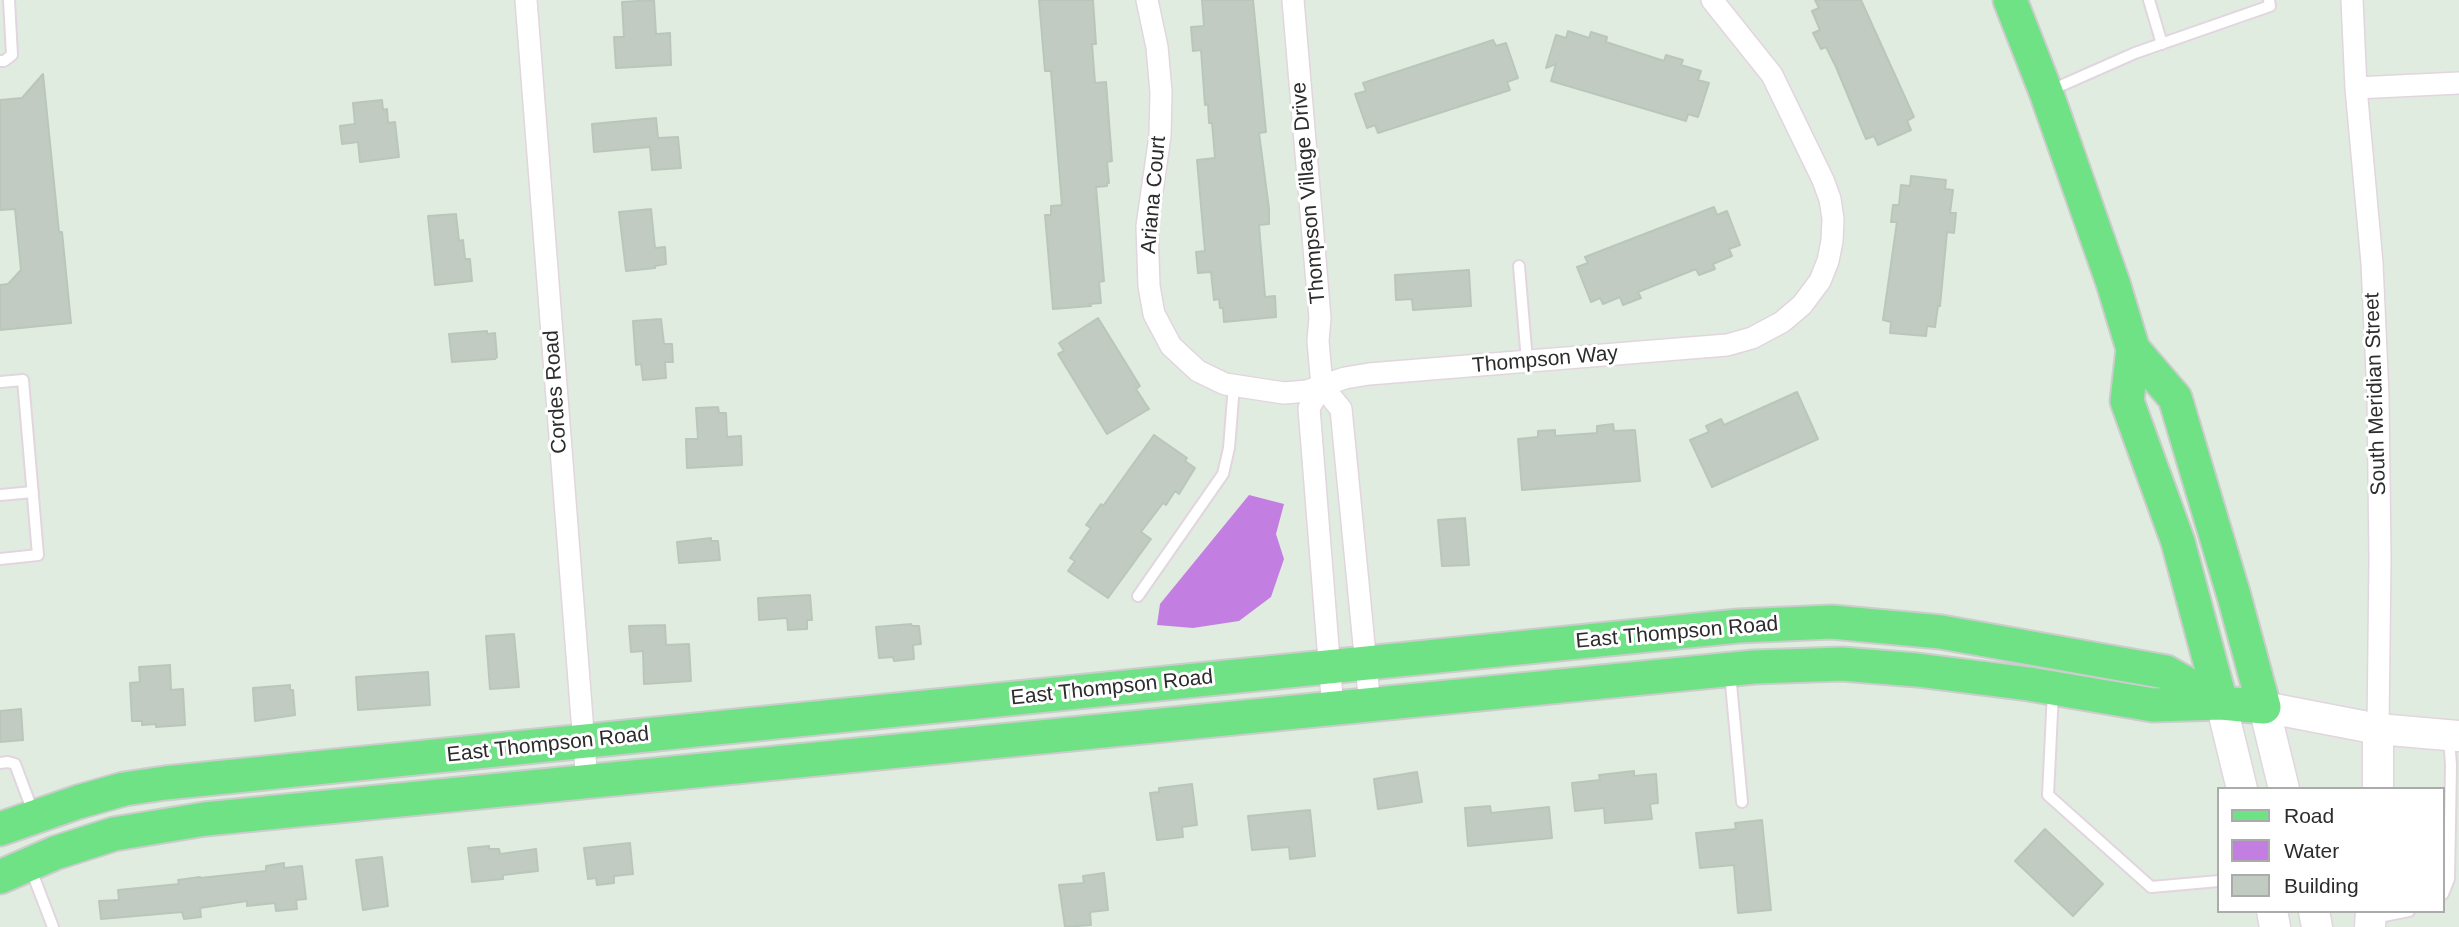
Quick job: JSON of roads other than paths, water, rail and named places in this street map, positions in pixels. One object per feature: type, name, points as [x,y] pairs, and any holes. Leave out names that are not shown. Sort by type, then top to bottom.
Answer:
[{"type":"main road","points":[[2010,0],[2046,92],[2113,283],[2133,349],[2127,401],[2178,542],[2242,787]]},
{"type":"main road","points":[[2133,349],[2175,398],[2234,596],[2284,787]]},
{"type":"main road","name":"East Thompson Road","points":[[0,829],[124,789],[165,783],[1738,626],[1832,622],[1941,632],[2166,672],[2221,703]]},
{"type":"main road","name":"East Thompson Road","points":[[14,870],[94,839],[158,825],[1794,664],[1842,664],[1917,670],[2054,688],[2154,705],[2221,703],[2264,707],[2378,730],[2454,736]]},
{"type":"main road","name":"South Meridian Street","points":[[2378,730],[2378,787]]},
{"type":"street","name":"Cordes Road","points":[[526,0],[587,783]]},
{"type":"street","name":"Ariana Court","points":[[1147,0],[1157,47],[1161,92],[1160,136],[1147,226],[1152,307],[1168,341],[1183,359],[1208,377],[1234,385],[1284,393],[1307,391],[1322,386]]},
{"type":"street","name":"Thompson Village Drive","points":[[1293,0],[1320,318],[1318,341],[1322,386],[1340,409],[1370,706]]},
{"type":"street","name":"Thompson Way","points":[[1322,386],[1369,374],[1727,345],[1752,338],[1782,322],[1802,305],[1820,281],[1828,261],[1833,219],[1830,200],[1812,156],[1772,75],[1712,0]]},
{"type":"street","name":"South Meridian Street","points":[[2352,0],[2356,88],[2372,262],[2377,369],[2380,556],[2378,730]]},
{"type":"street","points":[[2356,88],[2459,83]]},
{"type":"street","name":"Thompson Village Drive","points":[[1322,386],[1308,408],[1333,710]]},
{"type":"lane","points":[[0,61],[12,55],[9,0]]},
{"type":"lane","points":[[2149,0],[2162,44]]},
{"type":"lane","points":[[2046,92],[2162,44],[2270,6],[2269,0]]},
{"type":"lane","points":[[1519,266],[1527,361]]},
{"type":"lane","points":[[0,382],[23,380],[38,555],[0,559]]},
{"type":"lane","points":[[1139,596],[1223,474],[1229,448],[1234,385]]},
{"type":"lane","points":[[0,495],[33,492]]},
{"type":"lane","points":[[1730,670],[1742,802]]},
{"type":"lane","points":[[2054,688],[2048,795],[2151,887],[2218,881]]},
{"type":"lane","points":[[2445,889],[2449,879],[2454,736]]},
{"type":"lane","points":[[0,763],[15,764],[34,816]]},
{"type":"lane","points":[[14,870],[53,927]]},
{"type":"lane","points":[[2371,919],[2400,913]]},
{"type":"water","points":[[1249,495],[1284,504],[1276,534],[1284,559],[1271,597],[1239,621],[1193,628],[1157,625],[1160,604]]}]
